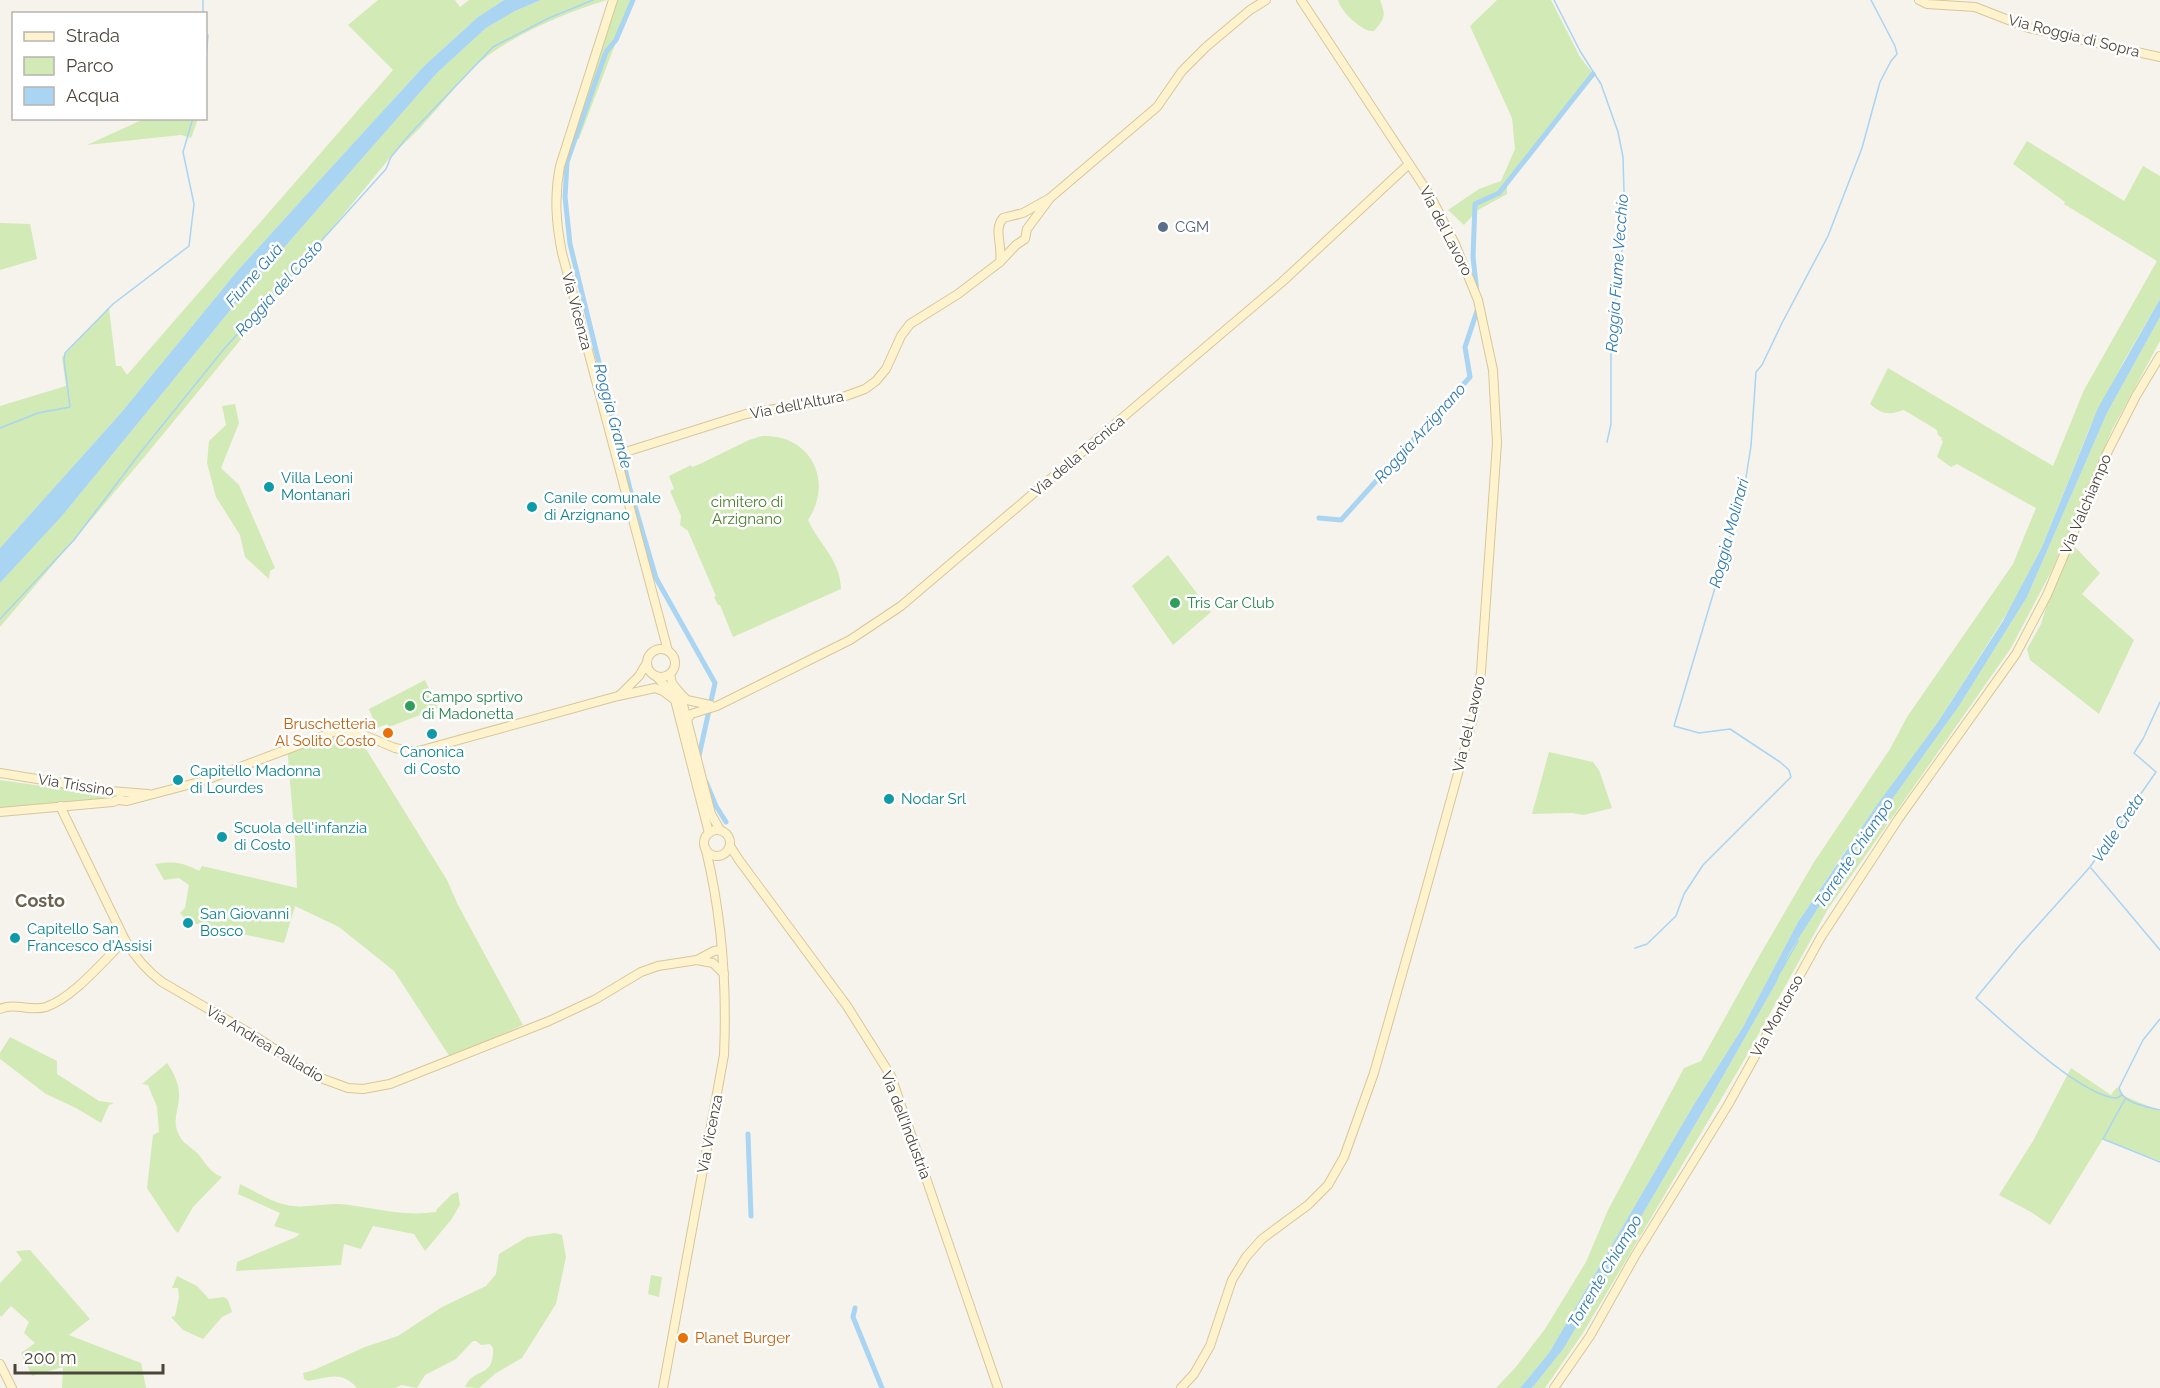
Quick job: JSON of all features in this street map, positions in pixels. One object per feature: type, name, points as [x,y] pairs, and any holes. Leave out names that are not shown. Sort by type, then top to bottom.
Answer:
[{"type":"street","name":"Via Vicenza","points":[[613,0],[560,166],[555,206],[562,254],[659,622],[668,651],[675,662],[670,674],[672,683],[680,693],[711,814],[720,830],[728,836],[730,846]]},
{"type":"street","name":"Via dell'Altura","points":[[616,455],[746,414],[843,397],[865,389],[886,369],[901,336],[910,324],[958,294],[1000,262],[1025,239],[1027,228],[1050,198],[1158,107],[1182,71],[1206,47],[1250,10],[1266,0]]},
{"type":"street","name":"Via del Lavoro","points":[[1181,1388],[1194,1374],[1210,1346],[1232,1280],[1246,1257],[1262,1239],[1308,1205],[1328,1185],[1344,1157],[1374,1073],[1479,690],[1497,443],[1493,370],[1480,309],[1467,271],[1431,197],[1302,0]]},
{"type":"street","name":"Via Roggia di Sopra","points":[[1918,0],[1927,4],[1975,7],[2030,28],[2160,57]]},
{"type":"street","name":"Via della Tecnica","points":[[687,720],[691,714],[717,706],[850,640],[902,606],[1282,282],[1409,164]]},
{"type":"street","name":"Via dell'Altura","points":[[1000,262],[1002,251],[998,232],[999,223],[1006,217],[1050,198]]},
{"type":"street","points":[[1015,215],[1023,220],[1027,228]]},
{"type":"street","points":[[1000,239],[1009,245],[1016,245]]},
{"type":"street","name":"Via Valchiampo","points":[[2016,654],[2047,594],[2108,451],[2136,396],[2160,356]]},
{"type":"street","name":"Via Vicenza","points":[[659,622],[658,643],[655,650],[648,656],[646,664],[668,688],[675,700],[709,833],[704,843],[712,877],[722,950],[726,1016],[724,1055],[663,1388]]},
{"type":"street","points":[[655,650],[668,651]]},
{"type":"street","name":"Via Montorso","points":[[1554,1388],[1590,1336],[1641,1246],[1728,1105],[1827,927],[1892,828],[2016,654]]},
{"type":"street","points":[[618,696],[639,676],[646,664]]},
{"type":"street","points":[[618,696],[645,677],[670,674]]},
{"type":"street","points":[[118,800],[127,801],[185,787],[336,731],[359,733],[395,748],[415,752],[618,696],[655,688],[675,700]]},
{"type":"street","points":[[680,693],[687,700],[717,706]]},
{"type":"street","name":"Via Trissino","points":[[0,773],[110,791],[152,794]]},
{"type":"street","points":[[108,802],[110,791]]},
{"type":"street","points":[[0,812],[108,802],[139,793]]},
{"type":"street","name":"Via Andrea Palladio","points":[[60,806],[125,940],[138,960],[162,982],[253,1035],[318,1077],[348,1088],[363,1089],[390,1084],[549,1021],[596,999],[641,972],[658,966],[697,960]]},
{"type":"street","points":[[709,833],[720,830]]},
{"type":"street","points":[[712,877],[714,866],[730,846]]},
{"type":"street","name":"Via dell'Industria","points":[[730,846],[846,1006],[891,1076],[998,1388]]},
{"type":"street","points":[[706,850],[713,856],[723,855],[739,860]]},
{"type":"street","points":[[0,1009],[17,1006],[33,1010],[47,1007],[64,998],[125,940]]},
{"type":"street","points":[[697,960],[714,951],[722,950]]},
{"type":"street","points":[[697,960],[713,963],[723,960]]},
{"type":"street","points":[[713,963],[724,974]]},
{"type":"street","points":[[0,1364],[12,1388]]},
{"type":"green space","points":[[378,0],[455,0],[460,7],[469,0],[504,0],[478,17],[424,66],[239,269],[120,414],[0,548],[0,406],[66,386],[62,357],[109,308],[116,366],[121,366],[127,375],[393,70],[348,25]]},
{"type":"green space","points":[[541,0],[607,0],[562,16],[517,37],[490,54],[464,77],[393,154],[146,455],[0,627],[0,583],[62,516],[246,291],[437,73],[486,28],[515,11]]},
{"type":"green space","points":[[617,0],[632,0],[579,139],[574,137],[610,15],[613,14]]},
{"type":"green space","points":[[1338,0],[1380,0],[1384,13],[1382,20],[1374,31],[1364,29],[1347,15]]},
{"type":"green space","points":[[1497,0],[1551,0],[1580,57],[1595,76],[1565,108],[1507,185],[1507,194],[1478,210],[1464,225],[1448,210],[1479,189],[1501,181],[1515,149],[1512,118],[1470,26]]},
{"type":"green space","points":[[142,120],[198,120],[191,138],[181,135],[87,145]]},
{"type":"green space","points":[[2027,141],[2124,201],[2143,166],[2160,176],[2160,299],[2124,361],[2090,427],[2042,547],[2011,607],[1938,722],[1852,841],[1798,922],[1743,1027],[1693,1106],[1549,1353],[1520,1388],[1496,1388],[1515,1368],[1545,1329],[1586,1262],[1608,1210],[1684,1068],[1701,1061],[1814,862],[1890,749],[1907,717],[2013,564],[2036,508],[1957,464],[1951,467],[1937,457],[1943,441],[1937,430],[1904,410],[1886,413],[1870,404],[1888,368],[2053,466],[2084,390],[2157,261],[2064,204],[2065,202],[2013,164]]},
{"type":"green space","points":[[0,223],[30,224],[37,259],[0,270]]},
{"type":"green space","points":[[2160,317],[2160,341],[2112,430],[2052,570],[2011,648],[1828,909],[1743,1062],[1583,1333],[1545,1388],[1532,1388],[1564,1348],[1706,1106],[1776,983],[1790,952],[1850,858],[1959,706],[2027,597],[2107,413]]},
{"type":"green space","points":[[235,404],[239,423],[221,468],[239,485],[275,568],[270,571],[269,579],[245,557],[240,535],[216,497],[207,463],[209,441],[226,425],[222,406]]},
{"type":"green space","name":"cimitero di Arzignano","points":[[762,436],[779,437],[794,443],[805,451],[813,463],[818,476],[819,490],[808,520],[837,569],[841,589],[733,637],[720,605],[714,597],[716,596],[688,531],[680,525],[681,516],[670,491],[674,489],[669,476]]},
{"type":"green space","points":[[2073,545],[2100,573],[2082,594],[2134,640],[2099,714],[2030,660],[2027,649],[2041,624],[2052,589]]},
{"type":"green space","name":"Tris Car Club","points":[[1168,555],[1211,612],[1173,645],[1132,586]]},
{"type":"green space","points":[[425,680],[438,708],[389,727],[387,724],[377,728],[369,709]]},
{"type":"green space","points":[[345,727],[353,728],[447,880],[458,905],[523,1025],[450,1057],[394,971],[339,927],[295,906],[284,943],[188,922],[180,913],[185,908],[189,885],[179,878],[164,880],[155,864],[177,863],[199,871],[202,866],[297,888],[287,746]]},
{"type":"green space","points":[[1549,752],[1593,762],[1599,770],[1612,808],[1584,815],[1532,814]]},
{"type":"green space","points":[[0,780],[42,786],[112,790],[101,801],[0,810]]},
{"type":"green space","points":[[10,1037],[57,1061],[57,1074],[99,1101],[114,1103],[109,1105],[101,1123],[46,1094],[0,1059],[0,1053]]},
{"type":"green space","points":[[167,1063],[179,1088],[176,1121],[179,1135],[212,1171],[222,1177],[193,1207],[178,1233],[147,1188],[153,1135],[159,1132],[157,1107],[148,1085],[142,1084]]},
{"type":"green space","points":[[2071,1068],[2111,1095],[2117,1087],[2124,1096],[2160,1111],[2160,1161],[2103,1139],[2050,1225],[1999,1195],[2033,1141]]},
{"type":"green space","points":[[240,1184],[281,1204],[293,1206],[339,1204],[410,1213],[436,1212],[452,1194],[458,1192],[460,1205],[451,1220],[425,1251],[414,1234],[373,1226],[361,1249],[344,1244],[341,1265],[236,1271],[237,1262],[300,1234],[274,1226],[280,1213],[238,1194]]},
{"type":"green space","points":[[555,1233],[562,1235],[566,1257],[556,1304],[522,1358],[496,1373],[479,1388],[465,1387],[473,1377],[490,1365],[493,1348],[490,1344],[481,1345],[476,1341],[473,1341],[456,1359],[425,1375],[417,1388],[402,1385],[395,1388],[357,1388],[340,1377],[308,1381],[304,1379],[303,1373],[398,1336],[442,1307],[486,1286],[496,1274],[499,1254],[527,1237]]},
{"type":"green space","points":[[30,1250],[90,1319],[69,1335],[141,1363],[146,1388],[62,1388],[63,1367],[32,1376],[21,1353],[35,1343],[24,1333],[29,1322],[11,1306],[1,1317],[0,1315],[0,1283],[22,1260],[16,1251]]},
{"type":"green space","points":[[651,1275],[662,1277],[659,1297],[648,1294]]},
{"type":"green space","points":[[177,1276],[197,1286],[209,1299],[224,1297],[228,1300],[232,1312],[222,1317],[203,1339],[183,1330],[171,1317],[175,1316],[179,1297],[178,1288],[172,1288]]},
{"type":"water","name":"Fiume Guà","points":[[504,0],[541,0],[515,11],[486,28],[437,73],[246,291],[62,516],[0,583],[0,548],[120,414],[239,269],[424,66],[478,17]]},
{"type":"water","points":[[2160,299],[2160,317],[2107,413],[2027,597],[1959,706],[1850,858],[1790,952],[1776,983],[1706,1106],[1564,1348],[1532,1388],[1520,1388],[1549,1353],[1693,1106],[1743,1027],[1798,922],[1877,805],[1938,722],[2003,621],[2042,547],[2098,408]]},
{"type":"waterway","points":[[203,0],[203,12]]},
{"type":"waterway","name":"Roggia del Costo","points":[[0,619],[74,540],[140,453],[224,349],[386,169],[391,157],[409,135],[493,47],[549,18],[593,0]]},
{"type":"waterway","name":"Roggia Grande","points":[[633,0],[616,40],[606,52],[567,162],[565,197],[570,244],[630,489],[656,578],[715,683],[699,756]]},
{"type":"waterway","name":"Roggia Fiume Vecchio","points":[[1554,0],[1580,51],[1601,84],[1618,132],[1623,157],[1625,226],[1616,299],[1611,316],[1611,424],[1607,442]]},
{"type":"waterway","name":"Roggia Molinari","points":[[1635,948],[1647,944],[1676,916],[1684,894],[1703,865],[1791,777],[1789,770],[1780,762],[1730,729],[1699,733],[1674,726],[1744,490],[1751,446],[1756,372],[1762,365],[1828,236],[1862,148],[1880,82],[1897,54],[1871,0]]},
{"type":"waterway","points":[[207,34],[207,48]]},
{"type":"waterway","name":"Roggia Arzignano","points":[[1477,293],[1473,257],[1475,204],[1499,193],[1593,74]]},
{"type":"waterway","points":[[0,428],[38,413],[70,407],[65,353],[113,304],[189,246],[194,204],[183,152],[192,120]]},
{"type":"waterway","name":"Roggia Arzignano","points":[[1319,518],[1341,520],[1470,377],[1465,347],[1478,308]]},
{"type":"waterway","points":[[2122,1095],[2117,1098],[2102,1095],[2084,1086],[2044,1057],[1976,998],[2090,867],[2156,772],[2134,753],[2160,702]]},
{"type":"waterway","name":"Roggia Grande","points":[[706,782],[726,822]]},
{"type":"waterway","name":"Valle Creta","points":[[2091,868],[2160,950]]},
{"type":"waterway","name":"Torrente Chiampo","points":[[1781,971],[1798,941]]},
{"type":"waterway","name":"Valle Creta","points":[[2160,1019],[2143,1040],[2119,1088],[2125,1098],[2130,1101],[2160,1110]]},
{"type":"waterway","points":[[2125,1099],[2103,1139],[2160,1162]]},
{"type":"waterway","name":"Roggia Grande","points":[[748,1134],[751,1216]]},
{"type":"waterway","name":"Roggia Arzignano","points":[[855,1308],[853,1317],[882,1388]]},
{"type":"place","name":"CGM","points":[[1163,227]]},
{"type":"place","name":"Villa Leoni Montanari","points":[[269,487]]},
{"type":"place","name":"Canile comunale di Arzignano","points":[[532,507]]},
{"type":"place","name":"Tris Car Club","points":[[1175,603]]},
{"type":"place","name":"Campo sprtivo di Madonetta","points":[[410,706]]},
{"type":"place","name":"Bruschetteria Al Solito Costo","points":[[388,733]]},
{"type":"place","name":"Canonica di Costo","points":[[432,734]]},
{"type":"place","name":"Capitello Madonna di Lourdes","points":[[178,780]]},
{"type":"place","name":"Nodar Srl","points":[[889,799]]},
{"type":"place","name":"Scuola dell'infanzia di Costo","points":[[222,837]]},
{"type":"place","name":"San Giovanni Bosco","points":[[188,923]]},
{"type":"place","name":"Capitello San Francesco d'Assisi","points":[[15,938]]},
{"type":"place","name":"Planet Burger","points":[[683,1338]]},
{"type":"district","name":"Costo","points":[[40,900]]}]
